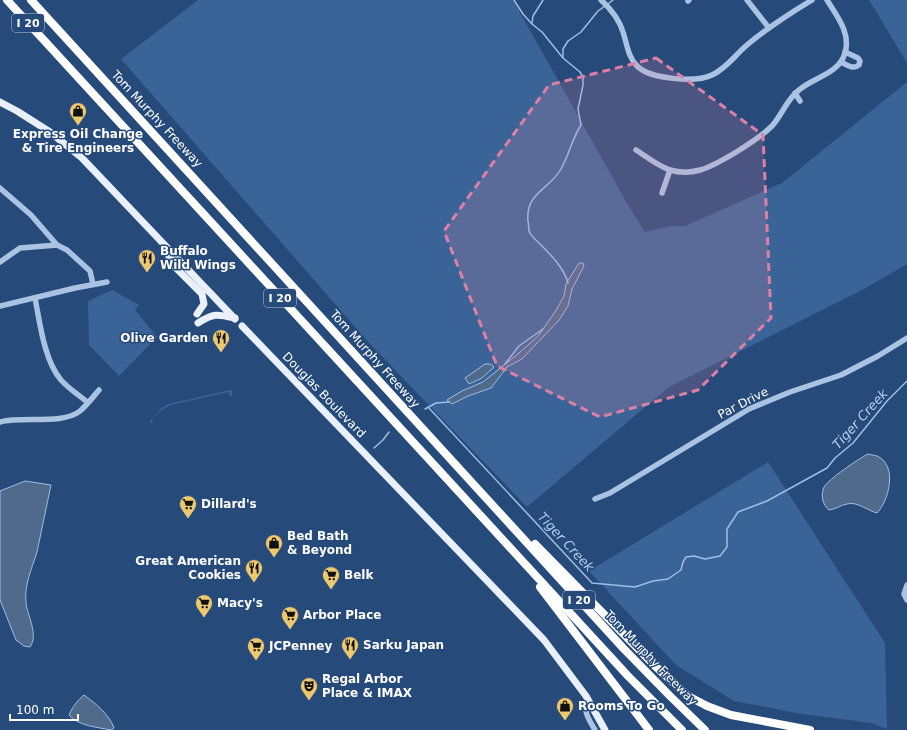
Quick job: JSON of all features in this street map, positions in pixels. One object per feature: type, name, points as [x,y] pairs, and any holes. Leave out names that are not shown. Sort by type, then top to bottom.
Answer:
[{"type":"highway","points":[[4,0],[49,46]]},
{"type":"highway","name":"I 20","points":[[7,0],[628,676],[682,730]]},
{"type":"highway","name":"Tom Murphy Freeway","points":[[31,0],[633,658],[705,730]]},
{"type":"highway","points":[[456,466],[654,665],[688,696],[707,706],[731,715],[810,730]]},
{"type":"highway","points":[[512,550],[649,730]]},
{"type":"main road","name":"Douglas Boulevard","points":[[0,102],[36,122],[67,145],[235,318]]},
{"type":"main road","points":[[163,243],[172,264],[202,294],[204,304],[197,314]]},
{"type":"main road","points":[[198,323],[210,315],[219,314],[235,318]]},
{"type":"main road","name":"Douglas Boulevard","points":[[242,326],[536,631],[562,662],[588,699],[605,730]]},
{"type":"street","points":[[601,0],[612,11],[620,25],[630,56],[635,64],[642,70],[657,75],[690,80],[705,78],[725,67],[747,45],[769,28],[812,0]]},
{"type":"street","points":[[747,0],[769,28]]},
{"type":"street","points":[[636,150],[670,170],[688,172],[702,170],[744,147],[762,134],[772,125],[795,94],[803,87],[826,74],[841,62],[846,45],[845,32],[827,0]]},
{"type":"street","points":[[841,62],[853,67],[859,65],[860,61],[858,58],[845,52]]},
{"type":"street","points":[[795,94],[800,101]]},
{"type":"street","points":[[662,193],[670,170]]},
{"type":"street","points":[[0,188],[31,215],[57,245],[68,250],[90,271],[93,284]]},
{"type":"street","points":[[0,262],[20,248],[57,245]]},
{"type":"street","points":[[0,306],[106,282]]},
{"type":"street","points":[[35,298],[46,350],[51,364],[61,380],[87,402]]},
{"type":"street","name":"Douglas Boulevard","points":[[235,318],[242,326]]},
{"type":"street","name":"Par Drive","points":[[596,499],[610,493],[749,409],[790,392],[841,375],[878,356],[907,338]]},
{"type":"street","points":[[0,422],[10,419],[70,417],[80,411],[99,390]]},
{"type":"street","points":[[907,585],[904,594],[907,600]]},
{"type":"street","points":[[588,699],[585,704],[586,714],[596,730]]},
{"type":"highlighted area","points":[[656,58],[763,135],[771,318],[698,390],[600,417],[497,366],[444,231],[549,85]]},
{"type":"shaded area","points":[[198,0],[513,0],[628,205],[645,232],[671,226],[685,226],[782,183],[907,82],[907,264],[864,289],[669,387],[527,507],[370,344],[121,59]]},
{"type":"shaded area","points":[[869,0],[907,0],[907,63],[874,8]]},
{"type":"shaded area","points":[[579,263],[583,263],[584,266],[572,289],[568,306],[560,319],[522,359],[507,367],[491,388],[468,396],[452,404],[447,400],[462,391],[483,382],[538,336],[564,296],[566,284]]},
{"type":"shaded area","points":[[112,290],[139,305],[135,310],[157,337],[119,376],[89,345],[88,301]]},
{"type":"shaded area","points":[[485,364],[490,364],[494,367],[482,378],[469,384],[465,378]]},
{"type":"shaded area","points":[[230,390],[232,391],[232,396],[230,396],[229,392],[170,405],[153,418],[168,404]]},
{"type":"shaded area","points":[[868,454],[877,456],[884,461],[888,467],[888,492],[877,513],[851,503],[829,510],[825,506],[823,500],[822,494],[824,487],[844,469]]},
{"type":"shaded area","points":[[768,462],[885,643],[887,729],[871,723],[802,714],[734,701],[676,665],[589,571]]},
{"type":"shaded area","points":[[25,481],[51,485],[37,552],[26,589],[26,602],[33,631],[30,647],[24,646],[16,640],[0,600],[0,491]]},
{"type":"shaded area","points":[[84,695],[109,718],[114,728],[111,730],[88,726],[77,722],[69,715],[75,704]]},
{"type":"waterway","points":[[514,0],[523,14],[542,32],[563,58],[580,72],[583,77],[583,85],[578,109],[581,125],[561,169],[551,182],[534,198],[530,204],[528,212],[530,233],[557,262],[568,283]]},
{"type":"waterway","points":[[532,23],[533,16],[543,0]]},
{"type":"waterway","points":[[608,4],[613,0]]},
{"type":"waterway","points":[[563,57],[563,49],[568,41],[581,32],[598,11],[605,6]]},
{"type":"waterway","points":[[505,364],[519,346],[543,329]]},
{"type":"waterway","name":"Tiger Creek","points":[[428,407],[592,583],[635,587],[653,581],[668,579],[681,570],[686,557],[694,556],[705,559],[720,556],[727,547],[727,529],[738,512],[767,501],[827,468],[835,458],[853,443],[887,401],[907,381]]},
{"type":"waterway","points":[[425,409],[436,403],[449,402]]},
{"type":"waterway","points":[[374,448],[389,432]]},
{"type":"place","name":"Express Oil Change & Tire Engineers","points":[[78,126]]},
{"type":"place","name":"Buffalo Wild Wings","points":[[147,273]]},
{"type":"place","name":"Olive Garden","points":[[221,353]]},
{"type":"place","name":"Dillard's","points":[[188,519]]},
{"type":"place","name":"Bed Bath & Beyond","points":[[274,558]]},
{"type":"place","name":"Great American Cookies","points":[[254,583]]},
{"type":"place","name":"Belk","points":[[331,590]]},
{"type":"place","name":"Macy's","points":[[204,618]]},
{"type":"place","name":"Arbor Place","points":[[290,630]]},
{"type":"place","name":"Sarku Japan","points":[[350,660]]},
{"type":"place","name":"JCPenney","points":[[256,661]]},
{"type":"place","name":"Regal Arbor Place & IMAX","points":[[309,701]]},
{"type":"place","name":"Rooms To Go","points":[[565,721]]}]
